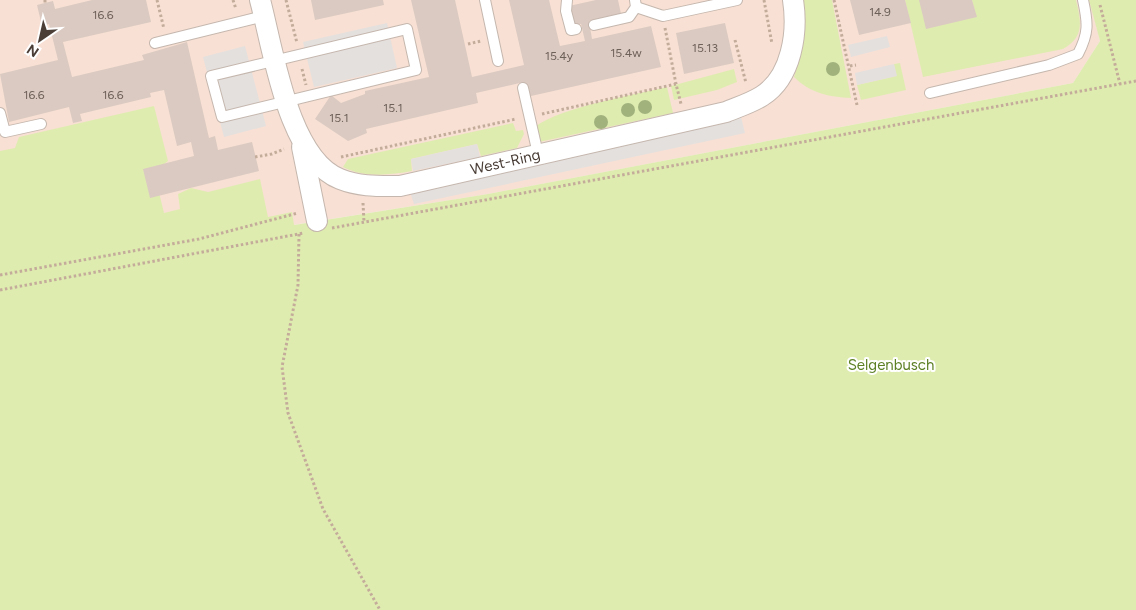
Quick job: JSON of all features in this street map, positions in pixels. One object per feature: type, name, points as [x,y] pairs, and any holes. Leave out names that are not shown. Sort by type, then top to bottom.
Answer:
[{"type":"street","name":"West-Ring","points":[[262,8],[286,100],[301,141],[318,164],[338,179],[367,187],[400,186],[538,154],[685,109],[726,112],[762,96],[773,86],[789,58],[794,36],[793,0]]},
{"type":"street","points":[[301,141],[318,222]]},
{"type":"lane","points":[[485,0],[498,61]]},
{"type":"lane","points":[[567,0],[566,11],[571,30],[576,29]]},
{"type":"lane","points":[[594,25],[629,17],[635,4],[663,16],[737,0]]},
{"type":"lane","points":[[930,93],[1049,65],[1078,54],[1086,38],[1087,20],[1083,0]]},
{"type":"lane","points":[[155,43],[262,8]]},
{"type":"lane","points":[[407,29],[416,70],[222,117],[211,76],[276,59],[407,29]]},
{"type":"lane","points":[[523,88],[538,154]]},
{"type":"lane","points":[[0,113],[5,132],[41,124]]},
{"type":"path","points":[[157,0],[166,40]]},
{"type":"path","points":[[286,0],[308,95]]},
{"type":"path","points":[[764,0],[772,50]]},
{"type":"path","points":[[834,0],[850,66],[857,105]]},
{"type":"path","points":[[1099,0],[1120,84]]},
{"type":"path","points":[[663,16],[676,84],[685,109]]},
{"type":"path","points":[[735,40],[746,84]]},
{"type":"path","points":[[850,66],[856,64]]},
{"type":"path","points":[[741,87],[752,78]]},
{"type":"path","points":[[0,275],[199,238],[318,222],[1136,81]]},
{"type":"path","points":[[336,154],[346,157],[676,84]]},
{"type":"path","points":[[255,158],[272,154],[301,141]]},
{"type":"path","points":[[0,290],[299,234],[318,222]]},
{"type":"path","points":[[299,234],[298,285],[282,367],[288,413],[323,509],[380,610]]},
{"type":"shaded area","points":[[0,0],[1090,0],[1100,41],[1073,83],[488,194],[293,225],[0,280]]},
{"type":"shaded area","points":[[387,23],[397,68],[314,87],[303,42]]},
{"type":"shaded area","points":[[887,36],[890,47],[851,57],[848,45]]},
{"type":"shaded area","points":[[245,46],[266,126],[224,137],[203,57]]},
{"type":"shaded area","points":[[894,64],[897,76],[857,85],[855,73]]},
{"type":"shaded area","points":[[741,117],[745,133],[414,204],[410,192]]},
{"type":"shaded area","points":[[477,144],[480,157],[413,171],[411,159]]},
{"type":"green space","points":[[803,0],[832,0],[851,98],[835,97],[820,93],[807,87],[794,77],[803,39]]},
{"type":"green space","points":[[905,0],[919,0],[976,17],[972,0],[1076,0],[1080,28],[1075,39],[1063,49],[923,77]]},
{"type":"green space","name":"Selgenbusch","points":[[1089,0],[1136,0],[1136,610],[0,610],[0,151],[15,148],[19,137],[154,106],[168,161],[154,172],[164,213],[180,209],[178,194],[191,188],[208,192],[260,179],[268,217],[292,212],[294,225],[488,194],[1073,83],[1100,41]]},
{"type":"green space","points":[[900,63],[906,90],[861,100],[857,85],[896,76],[894,64]]},
{"type":"green space","points":[[734,69],[737,82],[717,90],[674,100],[671,86]]},
{"type":"green space","points":[[667,87],[673,113],[539,142],[536,126],[548,119],[598,102]]},
{"type":"green space","points":[[513,123],[516,131],[523,130],[524,134],[517,148],[481,156],[477,144],[411,159],[412,171],[395,174],[377,175],[360,173],[343,167],[348,159]]},
{"type":"building","points":[[92,0],[146,0],[151,22],[63,42],[72,77],[144,60],[142,55],[187,42],[209,138],[215,136],[218,150],[252,142],[259,171],[150,198],[143,169],[194,156],[191,142],[177,146],[164,90],[150,93],[151,97],[80,114],[82,121],[73,123],[69,107],[9,122],[0,74],[58,60],[49,24],[42,26],[37,5],[53,1],[55,9]]},
{"type":"building","points":[[311,0],[383,0],[384,5],[315,20]]},
{"type":"building","points":[[411,0],[455,0],[472,77],[524,65],[509,0],[549,0],[560,46],[585,41],[581,24],[573,25],[569,6],[596,0],[618,0],[621,14],[589,21],[592,39],[651,26],[661,67],[531,96],[521,88],[520,83],[476,93],[478,103],[366,129],[367,133],[348,141],[315,119],[331,95],[341,103],[365,94],[365,91],[429,77]]},
{"type":"building","points":[[850,0],[905,0],[911,23],[859,35]]},
{"type":"building","points":[[919,0],[972,0],[977,17],[926,29]]},
{"type":"building","points":[[725,23],[734,63],[684,74],[676,33]]}]
